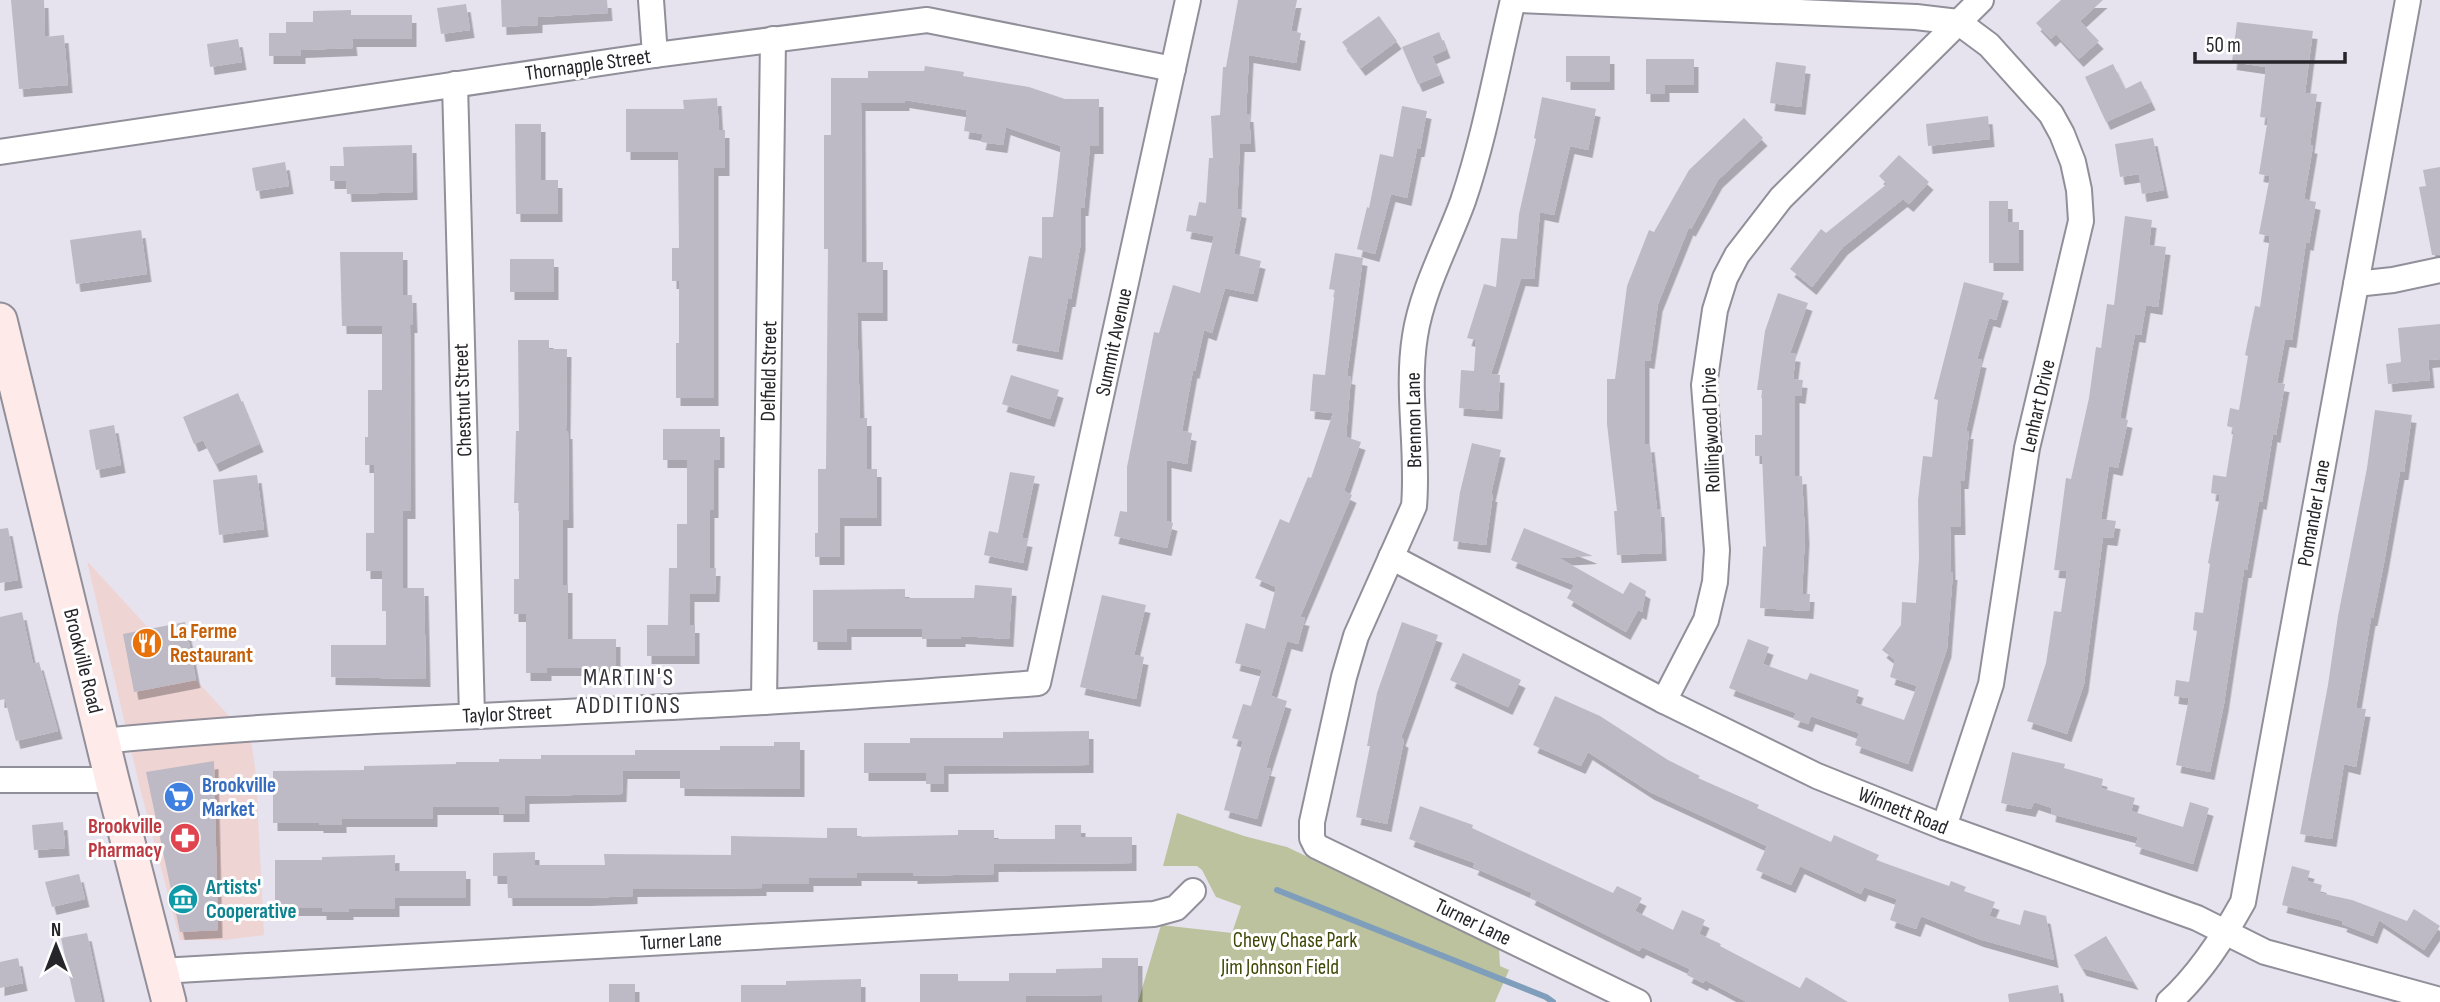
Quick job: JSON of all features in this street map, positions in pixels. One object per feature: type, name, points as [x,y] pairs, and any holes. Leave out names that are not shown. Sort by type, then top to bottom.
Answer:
[{"type":"main road","name":"Brookville Road","points":[[0,320],[102,741],[165,986]]},
{"type":"street","points":[[651,0],[655,55]]},
{"type":"street","name":"Summit Avenue","points":[[1038,683],[1188,0]]},
{"type":"street","name":"Brennon Lane","points":[[1312,838],[1312,822],[1344,677],[1356,636],[1414,506],[1416,484],[1413,363],[1420,313],[1474,164],[1513,0]]},
{"type":"street","points":[[1520,0],[1916,17],[1958,22]]},
{"type":"street","name":"Rollingwood Drive","points":[[1664,701],[1706,620],[1715,582],[1717,550],[1704,385],[1715,310],[1725,278],[1737,255],[1781,198],[1981,0]]},
{"type":"street","name":"Pomander Lane","points":[[2169,1002],[2200,968],[2226,933],[2243,902],[2409,0]]},
{"type":"street","name":"Thornapple Street","points":[[0,152],[655,55],[927,20],[1174,69]]},
{"type":"street","name":"Lenhart Drive","points":[[1944,827],[1992,684],[2027,448],[2081,221],[2079,190],[2073,162],[2062,134],[2050,114],[1989,45],[1958,22]]},
{"type":"street","name":"Delfield Street","points":[[764,702],[772,39]]},
{"type":"street","name":"Chestnut Street","points":[[455,84],[472,716]]},
{"type":"street","points":[[2357,284],[2440,270]]},
{"type":"street","name":"Winnett Road","points":[[1391,557],[1664,701],[1817,776],[1944,827],[2197,918],[2265,952],[2440,1000]]},
{"type":"street","name":"Taylor Street","points":[[102,741],[225,731],[764,702],[1038,683]]},
{"type":"street","points":[[0,780],[112,780]]},
{"type":"street","name":"Turner Lane","points":[[1312,838],[1316,846],[1638,1002]]},
{"type":"street","name":"Turner Lane","points":[[165,986],[1154,914],[1175,908],[1194,891]]},
{"type":"shaded area","points":[[87,561],[251,740],[256,775],[264,935],[224,940],[180,940],[140,788]]},
{"type":"green space","name":"Chevy Chase Park","points":[[1177,813],[1244,836],[1287,847],[1499,949],[1500,966],[1509,970],[1495,1002],[1138,1002],[1161,925],[1232,933],[1241,906],[1216,897],[1202,870],[1197,866],[1163,866]]},
{"type":"building","points":[[11,0],[44,0],[45,37],[64,35],[68,85],[19,89]]},
{"type":"building","points":[[501,0],[607,0],[608,13],[538,17],[538,25],[502,27]]},
{"type":"building","points":[[1238,0],[1297,0],[1291,31],[1301,33],[1296,63],[1249,55],[1246,114],[1249,114],[1251,144],[1240,144],[1237,209],[1242,210],[1234,254],[1261,261],[1253,294],[1225,288],[1212,333],[1204,330],[1195,371],[1193,370],[1182,431],[1192,433],[1187,464],[1167,460],[1167,521],[1173,523],[1167,548],[1114,536],[1120,511],[1127,512],[1127,467],[1154,332],[1159,333],[1173,285],[1200,293],[1214,236],[1186,231],[1189,215],[1196,216],[1199,202],[1206,203],[1209,158],[1213,158],[1211,116],[1220,115],[1223,67],[1226,67]]},
{"type":"building","points":[[2061,0],[2103,0],[2080,21],[2099,41],[2079,59],[2056,34],[2051,39],[2036,23]]},
{"type":"building","points":[[466,4],[470,30],[441,34],[437,8]]},
{"type":"building","points":[[351,10],[351,15],[412,15],[412,39],[352,39],[353,48],[301,50],[301,56],[269,56],[269,33],[286,33],[286,22],[313,22],[313,11]]},
{"type":"building","points":[[1379,16],[1397,41],[1361,68],[1342,42]]},
{"type":"building","points":[[2237,22],[2313,31],[2305,93],[2317,94],[2310,145],[2313,146],[2304,199],[2316,202],[2309,243],[2306,242],[2292,340],[2285,339],[2277,383],[2285,384],[2276,435],[2273,434],[2262,502],[2259,501],[2247,570],[2244,570],[2224,704],[2210,772],[2176,765],[2189,698],[2174,696],[2176,680],[2189,682],[2197,631],[2193,630],[2195,612],[2203,613],[2208,563],[2220,495],[2211,493],[2213,475],[2226,477],[2234,428],[2227,426],[2230,408],[2239,410],[2248,356],[2245,355],[2255,306],[2260,307],[2270,236],[2259,234],[2270,176],[2259,174],[2268,118],[2260,117],[2266,67],[2232,62]]},
{"type":"building","points":[[1439,32],[1446,50],[1432,56],[1440,75],[1418,84],[1402,47]]},
{"type":"building","points":[[238,39],[242,62],[210,67],[207,44]]},
{"type":"building","points":[[1566,56],[1610,56],[1610,82],[1566,82]]},
{"type":"building","points":[[1646,59],[1694,59],[1694,85],[1665,85],[1665,94],[1646,94]]},
{"type":"building","points":[[1776,62],[1806,66],[1801,107],[1770,103]]},
{"type":"building","points":[[2113,64],[2125,89],[2141,81],[2151,102],[2106,122],[2085,77]]},
{"type":"building","points":[[925,66],[964,72],[963,76],[1029,87],[1065,99],[1099,99],[1099,146],[1090,146],[1084,208],[1081,208],[1081,242],[1071,299],[1068,299],[1058,352],[1012,343],[1029,256],[1042,258],[1042,217],[1053,217],[1061,146],[1006,127],[1003,145],[981,142],[983,134],[964,131],[967,110],[905,100],[905,103],[861,103],[862,262],[883,262],[883,313],[857,313],[860,418],[867,418],[867,469],[877,469],[877,518],[840,518],[840,557],[815,557],[815,533],[818,533],[818,469],[826,469],[828,249],[824,249],[824,135],[831,135],[831,78],[868,78],[868,71],[924,71]]},
{"type":"building","points":[[1542,97],[1596,109],[1588,150],[1570,146],[1554,215],[1540,212],[1534,279],[1521,278],[1491,374],[1500,375],[1498,411],[1459,408],[1461,370],[1474,371],[1476,340],[1467,338],[1484,284],[1496,287],[1501,238],[1517,239],[1519,214],[1536,139],[1534,138]]},
{"type":"building","points":[[717,98],[719,130],[725,130],[725,168],[714,168],[714,398],[676,398],[679,281],[672,281],[672,248],[679,248],[678,152],[626,152],[626,109],[684,109],[683,100]]},
{"type":"building","points":[[1402,106],[1427,111],[1407,198],[1391,194],[1375,254],[1357,249],[1380,154],[1393,157]]},
{"type":"building","points":[[1988,116],[1990,139],[1928,146],[1926,124]]},
{"type":"building","points":[[1744,118],[1763,138],[1718,180],[1691,229],[1689,227],[1658,304],[1650,361],[1645,360],[1645,445],[1650,444],[1657,509],[1660,509],[1662,553],[1617,555],[1614,511],[1617,511],[1607,424],[1607,379],[1615,379],[1627,286],[1649,230],[1654,232],[1689,170]]},
{"type":"building","points":[[515,124],[541,124],[541,180],[558,180],[558,214],[516,214]]},
{"type":"building","points":[[2153,138],[2164,190],[2142,194],[2139,174],[2120,177],[2115,144]]},
{"type":"building","points":[[412,145],[413,192],[347,194],[346,181],[330,181],[330,166],[344,166],[343,147]]},
{"type":"building","points":[[1899,155],[1929,182],[1909,204],[1903,199],[1843,247],[1812,287],[1790,269],[1821,229],[1826,233],[1887,184],[1879,176]]},
{"type":"building","points":[[285,162],[289,186],[256,191],[252,168]]},
{"type":"building","points":[[2440,167],[2440,255],[2432,255],[2419,187],[2426,186],[2423,170]]},
{"type":"building","points":[[1989,201],[2008,201],[2008,222],[2019,222],[2019,263],[1989,263]]},
{"type":"building","points":[[2125,216],[2152,220],[2149,245],[2166,247],[2158,307],[2146,305],[2141,335],[2135,334],[2120,418],[2128,420],[2118,468],[2109,466],[2101,519],[2116,521],[2113,538],[2103,537],[2084,684],[2067,734],[2027,721],[2046,663],[2054,611],[2061,612],[2067,571],[2054,570],[2066,478],[2071,479],[2089,398],[2096,347],[2101,348],[2107,304],[2114,305]]},
{"type":"building","points":[[141,230],[147,274],[76,284],[70,240]]},
{"type":"building","points":[[340,252],[403,252],[403,295],[412,295],[411,511],[403,511],[403,588],[424,588],[426,679],[331,677],[331,645],[386,645],[386,611],[382,611],[382,571],[366,571],[366,533],[374,533],[374,465],[365,465],[368,390],[382,390],[382,326],[342,326]]},
{"type":"building","points":[[1335,253],[1363,258],[1347,376],[1351,377],[1346,437],[1361,442],[1344,491],[1352,495],[1300,617],[1305,618],[1298,644],[1287,641],[1271,696],[1287,701],[1266,768],[1271,769],[1257,819],[1224,810],[1243,741],[1232,738],[1243,704],[1251,706],[1262,670],[1235,663],[1246,623],[1265,629],[1276,587],[1255,578],[1280,519],[1289,523],[1308,477],[1311,478],[1333,413],[1310,411],[1313,374],[1325,375],[1335,290],[1329,289]]},
{"type":"building","points":[[510,259],[554,259],[554,292],[510,292]]},
{"type":"building","points":[[1964,282],[2004,293],[1996,320],[1989,318],[1977,359],[1982,360],[1966,431],[1969,431],[1964,481],[1960,481],[1961,527],[1950,527],[1953,572],[1947,649],[1908,764],[1855,745],[1859,733],[1811,716],[1808,724],[1793,719],[1796,713],[1729,688],[1748,639],[1769,647],[1763,664],[1807,680],[1810,673],[1859,690],[1855,703],[1904,720],[1917,686],[1890,677],[1895,660],[1882,650],[1901,625],[1902,602],[1916,603],[1919,558],[1918,500],[1923,456],[1932,457],[1938,400],[1934,399]]},
{"type":"building","points":[[1778,293],[1808,303],[1790,353],[1796,354],[1793,379],[1803,380],[1801,396],[1795,395],[1795,477],[1802,476],[1805,536],[1802,594],[1810,594],[1809,611],[1760,608],[1763,546],[1766,547],[1762,456],[1755,456],[1755,435],[1762,435],[1762,390],[1757,390],[1765,331]]},
{"type":"building","points":[[2440,324],[2440,359],[2428,360],[2430,380],[2388,384],[2386,364],[2401,362],[2398,328]]},
{"type":"building","points":[[518,340],[549,340],[549,349],[567,349],[569,520],[563,520],[563,585],[568,585],[568,639],[616,639],[616,668],[547,668],[547,673],[526,673],[526,614],[514,614],[514,579],[519,579],[519,503],[514,503],[516,431],[519,431]]},
{"type":"building","points":[[1011,375],[1059,390],[1050,419],[1002,404]]},
{"type":"building","points":[[238,393],[259,444],[215,464],[203,440],[194,444],[183,417]]},
{"type":"building","points":[[2375,410],[2412,415],[2404,472],[2400,472],[2356,708],[2366,709],[2356,767],[2344,764],[2332,839],[2300,834],[2367,468]]},
{"type":"building","points":[[114,425],[121,465],[96,470],[89,430]]},
{"type":"building","points":[[663,429],[720,429],[720,460],[714,460],[714,510],[710,510],[710,568],[716,568],[715,594],[690,594],[690,625],[695,625],[695,656],[647,656],[647,625],[668,625],[669,568],[677,568],[677,524],[687,524],[687,460],[663,460]]},
{"type":"building","points":[[1472,443],[1501,450],[1491,494],[1486,545],[1453,541],[1460,492]]},
{"type":"building","points":[[1010,472],[1035,476],[1022,538],[1028,539],[1023,563],[984,555],[989,531],[998,533]]},
{"type":"building","points":[[257,475],[264,529],[219,535],[213,480]]},
{"type":"building","points":[[8,528],[18,580],[0,583],[0,529]]},
{"type":"building","points":[[1524,528],[1593,556],[1559,558],[1623,594],[1630,582],[1646,591],[1642,612],[1638,610],[1626,632],[1567,598],[1574,585],[1511,560]]},
{"type":"building","points":[[975,585],[1012,588],[1009,639],[961,636],[961,639],[922,639],[922,629],[847,629],[847,642],[813,642],[813,590],[905,589],[905,598],[974,598]]},
{"type":"building","points":[[1102,595],[1146,605],[1134,655],[1144,657],[1136,699],[1080,687]]},
{"type":"building","points":[[22,612],[33,664],[39,662],[58,731],[16,741],[5,699],[0,700],[0,617]]},
{"type":"building","points":[[185,622],[196,680],[134,692],[123,634]]},
{"type":"building","points":[[1402,622],[1438,635],[1401,738],[1404,740],[1387,824],[1356,817],[1377,693]]},
{"type":"building","points":[[1463,653],[1521,680],[1508,707],[1450,680]]},
{"type":"building","points":[[1555,696],[1600,716],[1668,760],[1700,776],[1698,778],[1759,805],[1757,808],[1831,842],[1834,835],[1879,855],[1876,860],[1949,886],[1951,881],[1966,887],[1964,891],[1995,902],[1989,916],[2020,925],[2024,910],[2046,916],[2054,960],[1979,939],[1921,916],[1916,929],[1890,920],[1897,899],[1864,887],[1861,894],[1800,866],[1791,885],[1756,870],[1767,846],[1650,792],[1588,752],[1581,766],[1533,745]]},
{"type":"building","points":[[1089,731],[1089,765],[944,766],[944,784],[926,784],[926,773],[864,773],[864,743],[910,743],[910,738],[1003,738],[1003,732]]},
{"type":"building","points":[[774,742],[800,742],[800,789],[680,788],[680,771],[623,771],[622,794],[525,796],[525,814],[499,814],[499,807],[433,807],[433,819],[342,819],[342,825],[273,823],[273,771],[364,770],[364,766],[499,762],[499,759],[541,759],[541,755],[635,755],[635,750],[720,750],[720,746],[774,746]]},
{"type":"building","points":[[2012,752],[2065,764],[2064,768],[2103,779],[2101,788],[2135,798],[2131,811],[2183,827],[2190,802],[2209,808],[2193,864],[2135,846],[2138,837],[2051,814],[2052,808],[2034,802],[2031,809],[2001,803]]},
{"type":"building","points":[[214,761],[218,930],[180,932],[146,772]]},
{"type":"building","points":[[1420,806],[1473,825],[1472,828],[1613,893],[1617,886],[1642,898],[1635,911],[1673,930],[1682,910],[1705,920],[1699,934],[1800,988],[1806,977],[1848,1002],[1747,1002],[1705,980],[1703,983],[1687,975],[1690,969],[1642,947],[1639,951],[1530,897],[1532,893],[1473,867],[1475,863],[1409,839]]},
{"type":"building","points":[[63,822],[65,848],[34,850],[32,825]]},
{"type":"building","points":[[1055,825],[1081,825],[1081,837],[1132,837],[1132,863],[994,864],[994,874],[913,876],[913,873],[857,873],[857,878],[809,878],[809,884],[762,884],[762,888],[633,889],[633,896],[587,898],[508,898],[507,876],[493,876],[493,853],[535,852],[535,865],[605,865],[604,854],[731,855],[731,836],[827,838],[827,828],[857,828],[857,837],[958,835],[958,830],[994,830],[994,839],[1055,839]]},
{"type":"building","points":[[395,855],[395,871],[466,871],[466,898],[395,898],[395,909],[349,909],[349,912],[322,912],[322,908],[275,908],[275,860]]},
{"type":"building","points":[[2292,866],[2310,871],[2307,881],[2322,885],[2320,893],[2352,900],[2407,921],[2414,909],[2440,926],[2424,950],[2379,920],[2373,936],[2342,924],[2343,921],[2282,905]]},
{"type":"building","points":[[79,874],[85,899],[52,907],[45,882]]},
{"type":"building","points":[[87,933],[102,1002],[75,1002],[61,938]]},
{"type":"building","points":[[2106,936],[2134,982],[2082,968],[2074,955]]},
{"type":"building","points":[[18,958],[23,983],[0,988],[0,962]]},
{"type":"building","points":[[1102,958],[1138,958],[1138,1002],[1102,1002],[1102,995],[1026,996],[1026,1002],[920,1002],[920,974],[958,974],[958,981],[1009,981],[1009,973],[1056,973],[1056,969],[1102,968]]},
{"type":"building","points":[[861,979],[861,1002],[741,1002],[741,985],[786,985],[786,981]]},
{"type":"building","points":[[609,984],[635,984],[635,1002],[609,1002]]},
{"type":"building","points":[[2058,985],[2061,1002],[2009,1002],[2008,994]]},
{"type":"waterway","points":[[1277,890],[1553,1002]]},
{"type":"place","name":"La Ferme Restaurant","points":[[147,643]]},
{"type":"place","name":"Brookville Market","points":[[179,797]]},
{"type":"place","name":"Brookville Pharmacy","points":[[185,838]]},
{"type":"place","name":"Artists' Cooperative","points":[[183,899]]},
{"type":"district","name":"MARTIN'S ADDITIONS","points":[[629,691]]},
{"type":"park label","name":"Jim Johnson Field","points":[[1280,967]]}]
